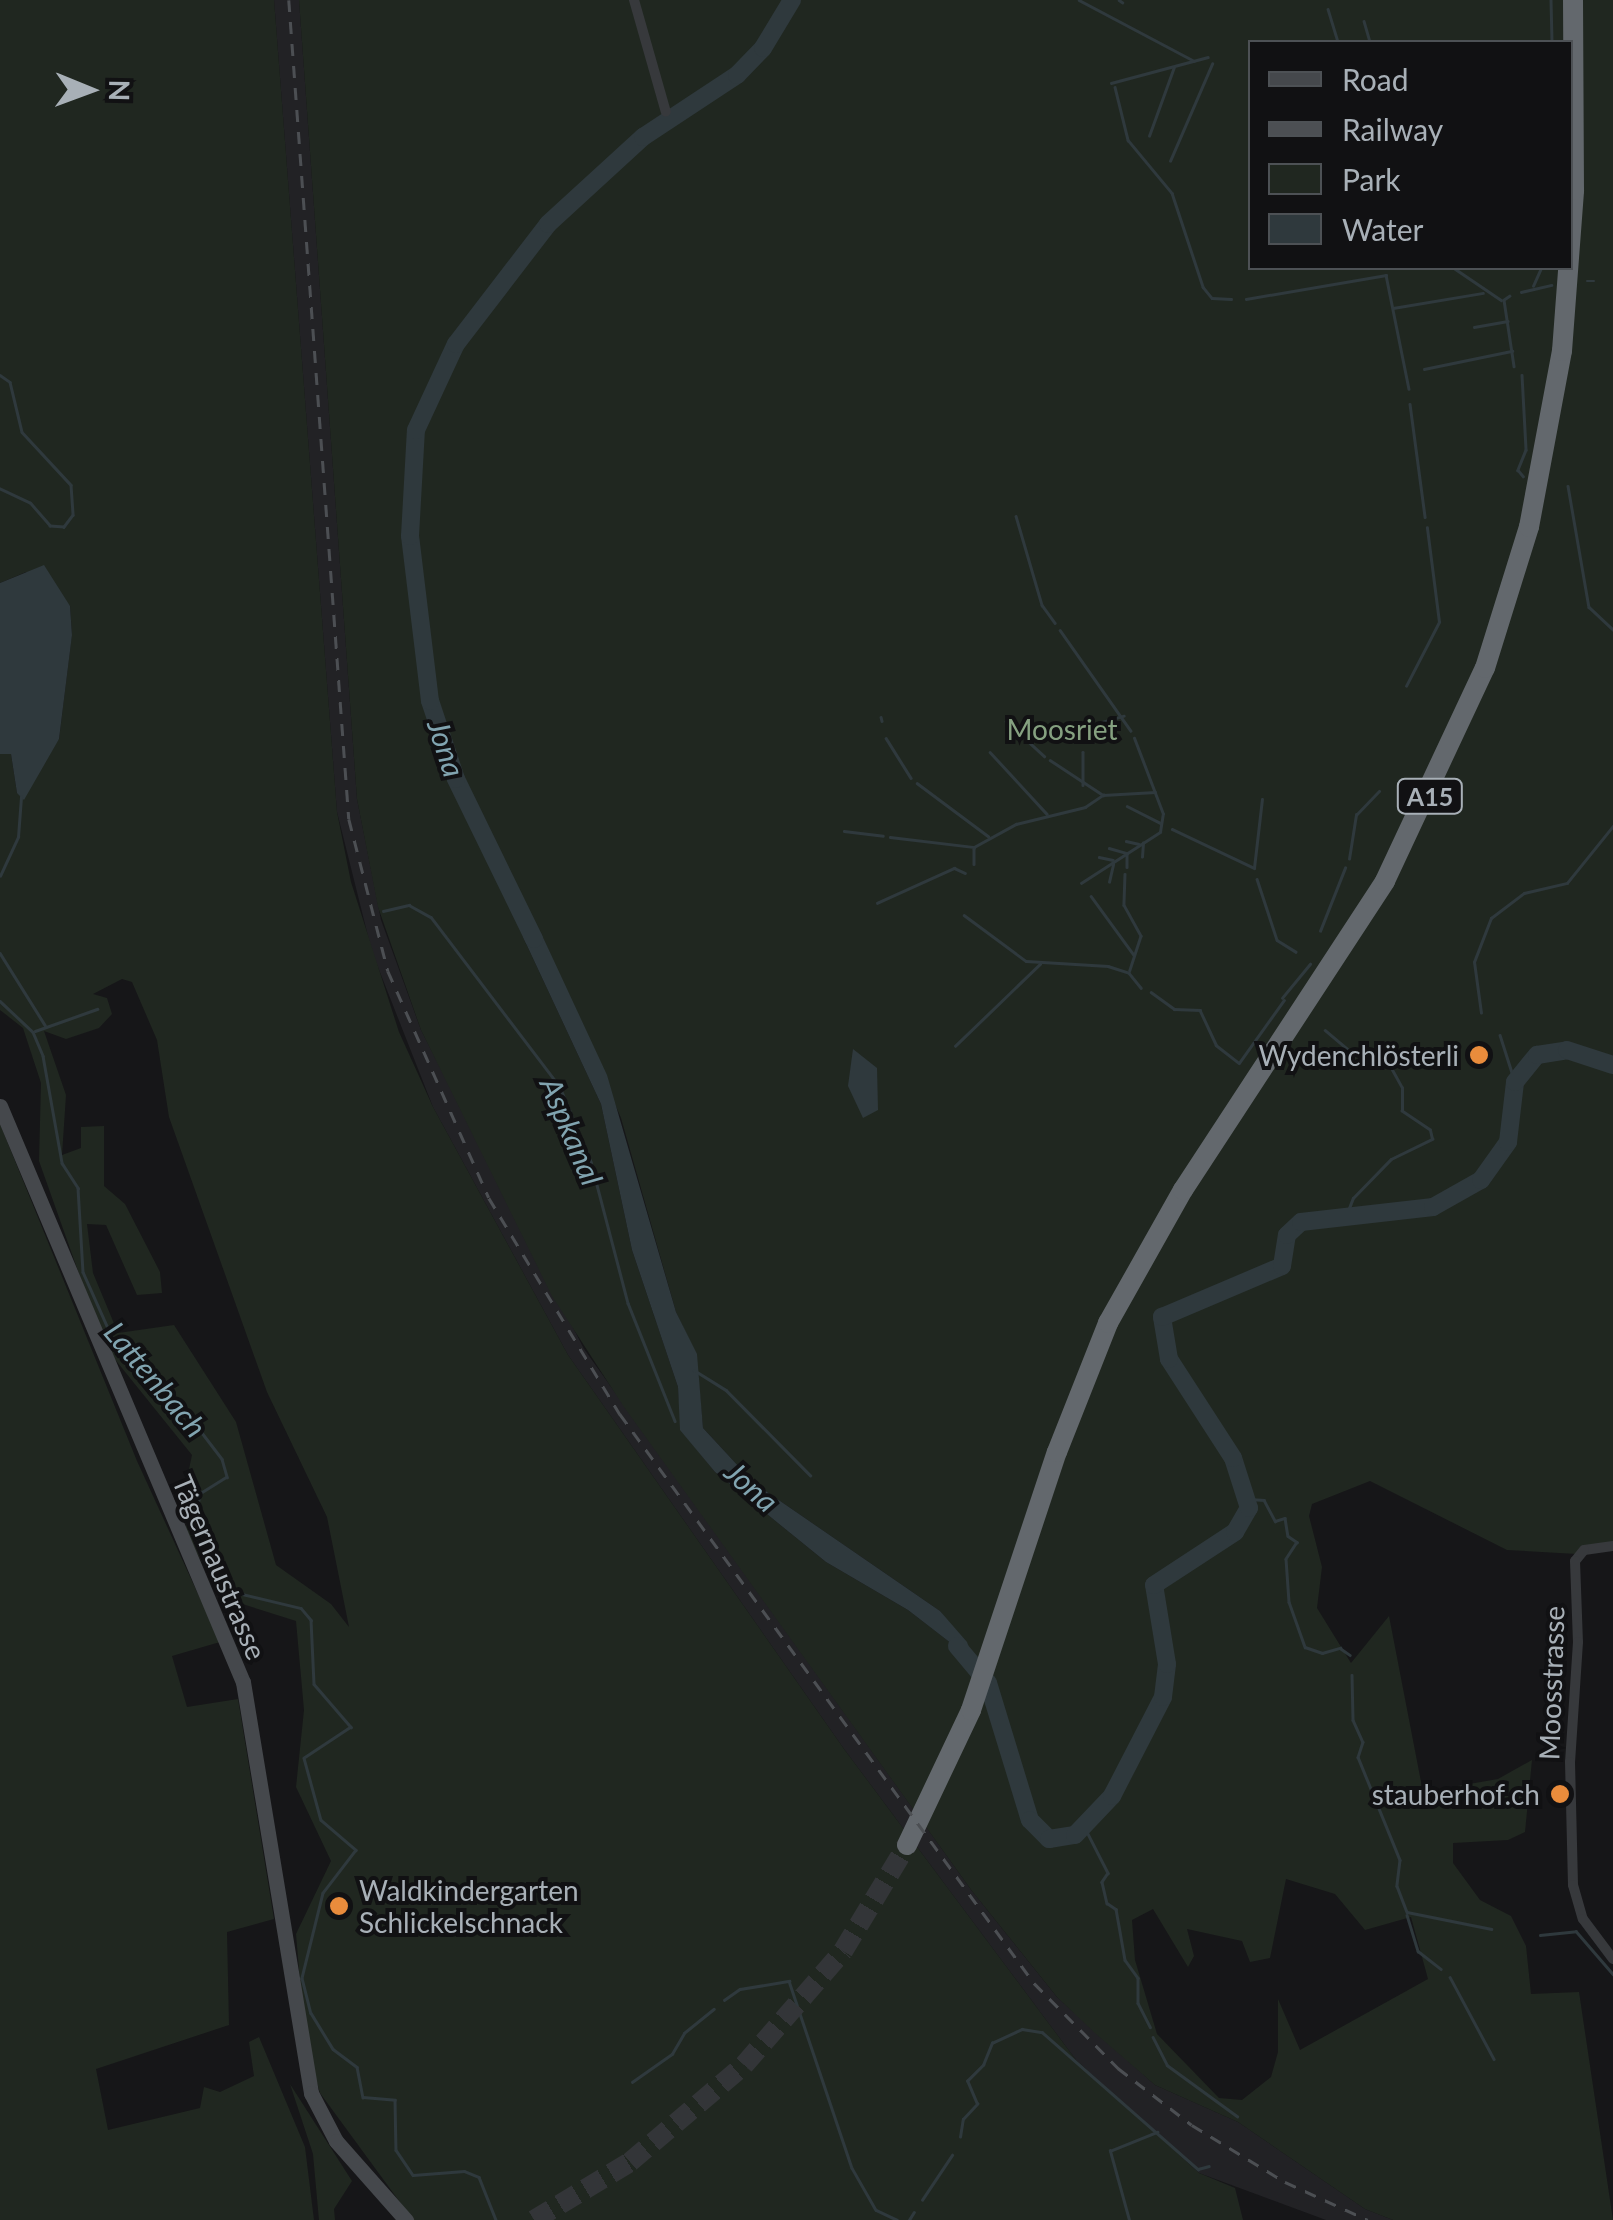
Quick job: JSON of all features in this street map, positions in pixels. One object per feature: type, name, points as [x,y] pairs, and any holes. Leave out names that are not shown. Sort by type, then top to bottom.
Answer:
[{"type":"highway","name":"A15","points":[[1573,0],[1573,203]]},
{"type":"highway","name":"A15","points":[[907,1845],[965,1724],[994,1648],[1057,1452],[1108,1324],[1177,1200],[1385,881],[1453,747],[1497,632],[1542,468],[1562,351],[1568,270]]},
{"type":"street","points":[[634,0],[666,112]]},
{"type":"street","name":"Tägernaustrasse","points":[[0,1106],[243,1682],[311,2093],[336,2141],[406,2220]]},
{"type":"street","name":"Moosstrasse","points":[[1613,1546],[1584,1550],[1575,1562],[1578,1642],[1570,1762],[1574,1885],[1584,1918],[1613,1959]]},
{"type":"shaded area","points":[[274,0],[299,0],[357,799],[381,920],[421,1030],[584,1349],[972,1891],[1057,1997],[1155,2085],[1238,2122],[1365,2209],[1393,2220],[1326,2220],[1199,2173],[1076,2060],[844,1749],[568,1355],[433,1107],[372,952],[337,812]]},
{"type":"green space","points":[[0,0],[274,0],[337,812],[351,882],[399,1032],[433,1107],[568,1355],[844,1749],[1076,2060],[1199,2173],[1235,2188],[1243,2220],[413,2220],[320,2093],[305,2041],[296,1934],[331,1861],[296,1787],[304,1710],[296,1621],[220,1597],[185,1530],[193,1504],[186,1483],[192,1455],[105,1347],[39,1161],[41,1083],[23,1028],[0,1010],[0,754],[11,754],[17,793],[59,739],[72,634],[70,606],[26,572],[0,583]],"holes":[[[122,979],[132,982],[157,1040],[169,1117],[267,1392],[327,1517],[349,1627],[331,1604],[276,1565],[236,1422],[174,1325],[118,1333],[93,1273],[87,1224],[106,1225],[137,1295],[162,1293],[160,1272],[125,1204],[104,1186],[104,1126],[81,1127],[81,1148],[62,1155],[66,1095],[44,1031],[66,1039],[99,1028],[112,1014],[107,998],[93,994]]]},
{"type":"green space","name":"Moosriet","points":[[299,0],[1613,0],[1613,1546],[1577,1554],[1507,1550],[1370,1481],[1312,1504],[1309,1516],[1322,1567],[1317,1608],[1351,1663],[1389,1616],[1423,1792],[1498,1779],[1532,1760],[1525,1832],[1508,1840],[1453,1843],[1453,1863],[1480,1900],[1511,1916],[1526,1946],[1531,1994],[1579,1992],[1613,2220],[1393,2220],[1365,2209],[1238,2122],[1155,2085],[1057,1997],[972,1891],[624,1407],[552,1296],[421,1030],[378,907],[357,799]],"holes":[[[541,933],[621,1118],[676,1312],[696,1354],[703,1428],[754,1483],[940,1611],[973,1660],[908,1610],[826,1562],[715,1472],[681,1430],[678,1387],[632,1250],[601,1104],[523,937]],[[1286,1879],[1335,1894],[1365,1930],[1411,1917],[1428,1979],[1300,2050],[1278,1999],[1278,2052],[1271,2077],[1242,2100],[1219,2098],[1157,2034],[1135,1960],[1132,1920],[1153,1909],[1188,1967],[1194,1956],[1187,1929],[1242,1941],[1250,1962],[1270,1958]]]},
{"type":"green space","points":[[0,1124],[137,1461],[220,1642],[172,1656],[187,1707],[238,1699],[274,1919],[227,1932],[229,2025],[96,2069],[108,2130],[200,2108],[204,2087],[220,2092],[254,2076],[249,2042],[259,2037],[305,2147],[314,2220],[0,2220]]},
{"type":"green space","points":[[290,2084],[352,2181],[334,2209],[335,2220],[319,2220],[313,2154]]},
{"type":"water","points":[[44,565],[70,606],[72,635],[59,739],[24,800],[17,793],[11,754],[0,754],[0,583]]},
{"type":"water","points":[[525,919],[541,933],[607,1075],[676,1312],[697,1354],[703,1428],[754,1483],[940,1611],[967,1642],[974,1661],[908,1610],[826,1562],[715,1472],[680,1430],[678,1387],[632,1250],[601,1104],[523,937]]},
{"type":"water","points":[[853,1049],[877,1068],[878,1110],[863,1118],[848,1086]]},
{"type":"waterway","name":"Jona","points":[[534,939],[456,779],[430,701],[410,536],[416,430],[456,344],[548,224],[643,137],[737,75],[763,48],[792,0]]},
{"type":"waterway","points":[[1079,0],[1194,61]]},
{"type":"waterway","points":[[1551,0],[1552,40]]},
{"type":"waterway","points":[[1328,9],[1337,40]]},
{"type":"waterway","points":[[1364,21],[1369,40]]},
{"type":"waterway","points":[[1111,83],[1208,57]]},
{"type":"waterway","points":[[1170,161],[1212,64]]},
{"type":"waterway","points":[[1149,136],[1174,67]]},
{"type":"waterway","points":[[1115,87],[1128,140],[1172,193],[1203,287],[1212,298],[1231,299]]},
{"type":"waterway","points":[[1457,270],[1501,300]]},
{"type":"waterway","points":[[1533,286],[1540,270]]},
{"type":"waterway","points":[[1246,299],[1386,275],[1409,389]]},
{"type":"waterway","points":[[1587,281],[1594,281]]},
{"type":"waterway","points":[[1521,292],[1551,285]]},
{"type":"waterway","points":[[1393,308],[1483,293]]},
{"type":"waterway","points":[[1510,296],[1504,300],[1514,366]]},
{"type":"waterway","points":[[1474,327],[1507,321]]},
{"type":"waterway","points":[[1424,369],[1512,351]]},
{"type":"waterway","name":"Lattenbach","points":[[0,375],[10,382],[22,432],[71,485],[73,515],[64,527],[50,526],[30,503],[0,489]]},
{"type":"waterway","points":[[1522,375],[1526,450],[1518,470],[1523,476]]},
{"type":"waterway","points":[[1410,404],[1425,517]]},
{"type":"waterway","points":[[1568,486],[1589,607],[1613,629]]},
{"type":"waterway","points":[[1016,516],[1042,605],[1055,623]]},
{"type":"waterway","points":[[1406,686],[1439,622],[1427,528]]},
{"type":"waterway","points":[[1060,630],[1131,731]]},
{"type":"waterway","points":[[1088,726],[1124,716]]},
{"type":"waterway","points":[[881,717],[882,721]]},
{"type":"waterway","points":[[1006,721],[1044,756]]},
{"type":"waterway","points":[[886,738],[911,778]]},
{"type":"waterway","points":[[1081,883],[1160,832],[1163,814],[1134,738]]},
{"type":"waterway","points":[[990,752],[1047,814]]},
{"type":"waterway","points":[[1083,752],[1083,785]]},
{"type":"waterway","points":[[1050,760],[1103,795]]},
{"type":"waterway","points":[[917,783],[988,836]]},
{"type":"waterway","points":[[1349,859],[1356,815],[1379,791]]},
{"type":"waterway","points":[[890,837],[974,847],[1016,824],[1085,807],[1103,795],[1155,792]]},
{"type":"waterway","points":[[0,876],[18,837],[21,797]]},
{"type":"waterway","points":[[1172,829],[1254,868],[1262,799]]},
{"type":"waterway","points":[[1127,806],[1161,823]]},
{"type":"waterway","points":[[1481,1013],[1474,962],[1491,918],[1524,893],[1567,883],[1613,826]]},
{"type":"waterway","points":[[844,831],[883,836]]},
{"type":"waterway","points":[[1126,841],[1139,844]]},
{"type":"waterway","points":[[1142,857],[1143,843]]},
{"type":"waterway","points":[[1109,848],[1127,853],[1127,867]]},
{"type":"waterway","points":[[974,849],[974,864]]},
{"type":"waterway","points":[[1099,857],[1113,860]]},
{"type":"waterway","points":[[1109,882],[1113,864]]},
{"type":"waterway","points":[[877,903],[954,868],[965,873]]},
{"type":"waterway","points":[[1320,931],[1345,868]]},
{"type":"waterway","points":[[1125,874],[1124,905],[1141,936],[1130,970]]},
{"type":"waterway","points":[[1257,879],[1277,940],[1296,952]]},
{"type":"waterway","points":[[1091,896],[1134,955]]},
{"type":"waterway","name":"Aspkanal","points":[[383,911],[409,905],[431,917],[560,1087],[591,1162],[628,1303],[675,1421]]},
{"type":"waterway","points":[[964,915],[1026,961],[1108,966],[1129,973],[1141,988]]},
{"type":"waterway","points":[[0,953],[45,1025]]},
{"type":"waterway","points":[[955,1046],[1040,964]]},
{"type":"waterway","points":[[1282,998],[1310,964]]},
{"type":"waterway","points":[[1151,992],[1174,1009],[1200,1010],[1216,1045],[1239,1063],[1284,1000]]},
{"type":"waterway","name":"Lattenbach","points":[[0,1001],[33,1032],[43,1056],[62,1163],[78,1188],[83,1272],[112,1337],[154,1370],[222,1459],[227,1477],[200,1494],[195,1521],[203,1560],[221,1589],[301,1608],[311,1620],[314,1684],[351,1727],[304,1758],[321,1820],[356,1850],[323,1893],[302,1978],[311,2013],[333,2049],[357,2067],[363,2097],[395,2100],[396,2150],[413,2175],[464,2171],[479,2177],[496,2220]]},
{"type":"waterway","points":[[35,1031],[97,1009]]},
{"type":"waterway","points":[[1325,1030],[1355,1055]]},
{"type":"waterway","points":[[1500,1035],[1515,1082]]},
{"type":"waterway","name":"Jona","points":[[957,1646],[988,1683],[1030,1820],[1049,1839],[1075,1835],[1112,1796],[1163,1697],[1167,1664],[1154,1585],[1235,1532],[1249,1508],[1233,1458],[1169,1359],[1162,1317],[1282,1266],[1287,1235],[1301,1222],[1433,1207],[1481,1180],[1508,1142],[1515,1082],[1537,1055],[1567,1050],[1613,1065]]},
{"type":"waterway","points":[[1346,1216],[1353,1198],[1391,1159],[1432,1139],[1430,1130],[1402,1111],[1402,1088],[1391,1068],[1366,1062]]},
{"type":"waterway","points":[[694,1370],[726,1390],[810,1475]]},
{"type":"waterway","points":[[1249,1499],[1264,1500],[1275,1521],[1285,1518],[1288,1536],[1297,1542],[1286,1559],[1289,1602],[1305,1647],[1322,1653],[1340,1648],[1350,1655]]},
{"type":"waterway","points":[[1352,1675],[1353,1720],[1363,1742],[1358,1757],[1400,1860],[1397,1886],[1407,1912],[1491,1929]]},
{"type":"waterway","points":[[1084,1826],[1108,1873],[1102,1882],[1107,1903],[1116,1909],[1125,1960],[1138,1978],[1138,2003],[1150,2027]]},
{"type":"waterway","points":[[1407,1915],[1418,1951],[1441,1969]]},
{"type":"waterway","points":[[1540,1935],[1576,1931],[1613,1974]]},
{"type":"waterway","points":[[1450,1977],[1494,2059]]},
{"type":"waterway","points":[[724,2000],[740,1989],[789,1981],[852,2168],[876,2210],[897,2220]]},
{"type":"waterway","points":[[632,2082],[672,2054],[684,2033],[714,2009]]},
{"type":"waterway","points":[[960,2137],[963,2119],[977,2104],[967,2081],[983,2065],[992,2043],[1022,2029],[1042,2032],[1198,2169],[1209,2166]]},
{"type":"waterway","points":[[1153,2037],[1167,2065],[1237,2116]]},
{"type":"waterway","points":[[1129,2220],[1110,2151],[1157,2132]]},
{"type":"waterway","points":[[922,2200],[952,2155]]},
{"type":"waterway","points":[[909,2220],[914,2212]]},
{"type":"tunnel","points":[[534,2220],[630,2162],[744,2065],[843,1951],[907,1845]]},
{"type":"railway","points":[[289,0],[349,819],[388,971],[489,1198],[620,1414],[1034,1983],[1118,2068],[1192,2125],[1285,2182],[1368,2220]]},
{"type":"place","name":"Wydenchlösterli","points":[[1479,1055]]},
{"type":"place","name":"stauberhof.ch","points":[[1560,1794]]},
{"type":"place","name":"Waldkindergarten Schlickelschnack","points":[[339,1906]]}]
